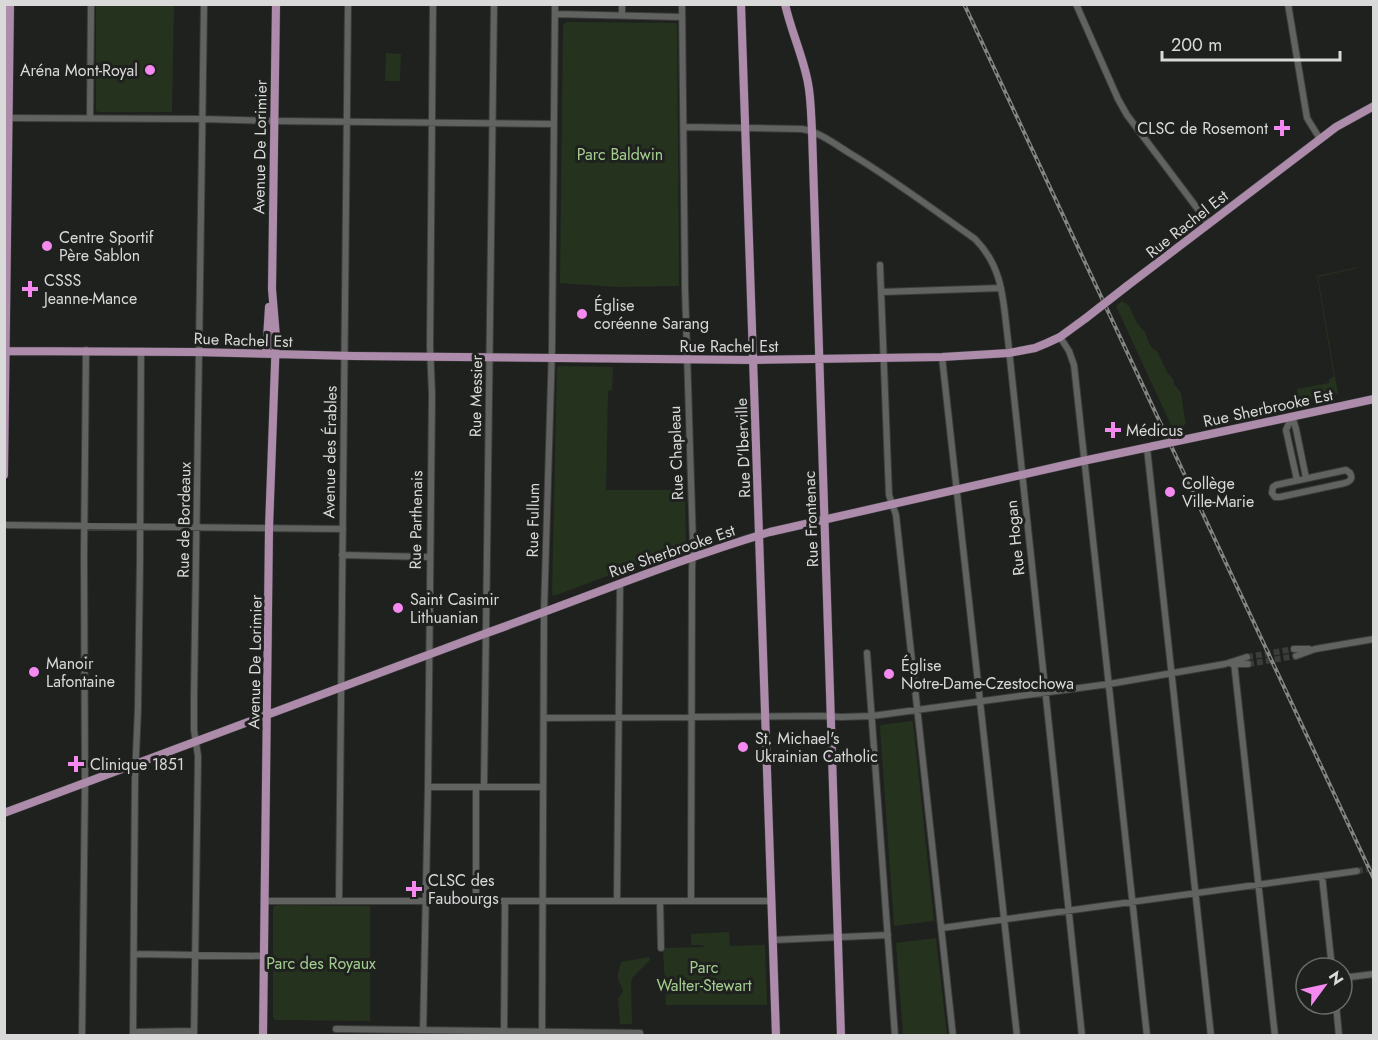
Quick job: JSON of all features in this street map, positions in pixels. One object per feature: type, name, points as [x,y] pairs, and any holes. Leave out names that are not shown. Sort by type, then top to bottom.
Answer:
[{"type":"main road","points":[[4,475],[10,4]]},
{"type":"main road","name":"Avenue De Lorimier","points":[[263,1035],[271,354],[276,337],[272,289],[276,4]]},
{"type":"main road","name":"Rue D'Iberville","points":[[741,4],[776,1035]]},
{"type":"main road","name":"Rue Frontenac","points":[[785,4],[788,21],[808,84],[812,131],[841,1035]]},
{"type":"main road","name":"Rue Rachel Est","points":[[5,351],[86,350],[344,356],[754,360],[942,357],[1009,353],[1035,348],[1060,337],[1342,122],[1374,106]]},
{"type":"main road","name":"Rue Sherbrooke Est","points":[[4,813],[620,584],[760,536],[1084,461],[1374,399]]},
{"type":"street","points":[[90,4],[90,118]]},
{"type":"street","name":"Rue de Bordeaux","points":[[194,1033],[198,756],[194,719],[204,4]]},
{"type":"street","name":"Avenue des Érables","points":[[339,901],[348,4]]},
{"type":"street","name":"Rue Parthenais","points":[[423,1033],[428,787],[434,4]]},
{"type":"street","name":"Rue Messier","points":[[484,787],[494,4]]},
{"type":"street","name":"Rue Fullum","points":[[542,1034],[544,612],[551,358],[555,4]]},
{"type":"street","points":[[622,4],[622,15]]},
{"type":"street","name":"Rue Chapleau","points":[[682,4],[686,359],[693,545],[692,901]]},
{"type":"street","points":[[1076,4],[1127,115],[1209,224]]},
{"type":"street","points":[[1288,4],[1307,118],[1320,139]]},
{"type":"street","points":[[555,14],[682,17]]},
{"type":"street","points":[[7,118],[202,118],[554,124]]},
{"type":"street","points":[[684,127],[746,127],[812,131]]},
{"type":"street","name":"Rue Hogan","points":[[812,131],[896,183],[975,239],[993,263],[1001,288],[1082,1035]]},
{"type":"street","points":[[880,265],[888,492],[896,515],[954,1035]]},
{"type":"street","points":[[881,292],[1001,288]]},
{"type":"street","points":[[1060,337],[1074,365],[1147,1035]]},
{"type":"street","points":[[82,1035],[86,350]]},
{"type":"street","points":[[141,351],[141,528],[133,1034],[194,1033]]},
{"type":"street","points":[[942,357],[1017,1035]]},
{"type":"street","points":[[1292,416],[1306,478]]},
{"type":"street","points":[[1292,416],[1286,430],[1297,480]]},
{"type":"street","points":[[1150,447],[1211,1035]]},
{"type":"street","points":[[1346,470],[1352,478],[1345,483],[1280,498],[1273,495],[1274,486],[1306,478],[1346,470]]},
{"type":"street","points":[[4,525],[342,529]]},
{"type":"street","points":[[342,555],[429,557]]},
{"type":"street","points":[[617,900],[620,584]]},
{"type":"street","points":[[1295,653],[1374,639]]},
{"type":"street","points":[[867,653],[896,1035]]},
{"type":"street","points":[[544,718],[872,716],[1109,684],[1248,661]]},
{"type":"street","points":[[1234,663],[1275,1035]]},
{"type":"street","points":[[428,787],[543,787]]},
{"type":"street","points":[[476,787],[476,901]]},
{"type":"street","points":[[942,928],[1357,871]]},
{"type":"street","points":[[1322,876],[1331,956]]},
{"type":"street","points":[[265,901],[771,901]]},
{"type":"street","points":[[660,901],[661,948]]},
{"type":"street","points":[[504,1034],[505,902]]},
{"type":"street","points":[[773,940],[888,935]]},
{"type":"street","points":[[134,954],[264,956]]},
{"type":"street","points":[[1354,976],[1374,974]]},
{"type":"street","points":[[1338,1016],[1340,1035]]},
{"type":"street","points":[[336,1029],[423,1033],[640,1034]]},
{"type":"green space","points":[[96,5],[174,5],[172,112],[96,111]]},
{"type":"green space","name":"Parc Baldwin","points":[[567,22],[676,23],[677,25],[679,286],[616,287],[560,283],[563,25]]},
{"type":"green space","points":[[386,53],[401,54],[400,81],[385,81]]},
{"type":"green space","points":[[1358,267],[1318,277],[1338,394],[1298,402],[1297,389],[1329,383],[1329,379],[1334,377],[1317,276]]},
{"type":"green space","points":[[1122,301],[1129,306],[1137,323],[1145,332],[1153,349],[1157,351],[1181,393],[1186,423],[1184,426],[1175,428],[1171,425],[1116,306]]},
{"type":"green space","points":[[559,366],[613,367],[612,390],[608,391],[606,490],[685,490],[686,544],[684,547],[554,596],[552,594],[557,368]]},
{"type":"green space","points":[[913,722],[934,921],[894,926],[880,727]]},
{"type":"green space","name":"Parc des Royaux","points":[[278,905],[370,906],[370,1021],[275,1020],[273,1017],[273,909]]},
{"type":"green space","name":"Parc Walter-Stewart","points":[[729,932],[730,946],[765,945],[767,1005],[666,1005],[663,948],[705,947],[691,945],[691,934]]},
{"type":"green space","points":[[936,938],[947,1035],[903,1035],[896,943]]},
{"type":"green space","points":[[649,957],[650,960],[633,977],[631,983],[632,1024],[620,1024],[618,999],[623,990],[618,973],[621,962]]},
{"type":"tunnel","points":[[1247,657],[1294,649]]},
{"type":"tunnel","points":[[1248,664],[1296,656]]},
{"type":"tunnel","points":[[1357,871],[1374,868]]},
{"type":"railway","points":[[964,4],[1374,879]]},
{"type":"place","name":"Aréna Mont-Royal","points":[[150,70]]},
{"type":"place","name":"CLSC de Rosemont","points":[[1282,128]]},
{"type":"place","name":"Centre Sportif Père Sablon","points":[[47,246]]},
{"type":"place","name":"CSSS Jeanne-Mance","points":[[30,289]]},
{"type":"place","name":"Église coréenne Sarang","points":[[582,314]]},
{"type":"place","name":"Médicus","points":[[1113,430]]},
{"type":"place","name":"Collège Ville-Marie","points":[[1170,492]]},
{"type":"place","name":"Saint Casimir Lithuanian","points":[[398,608]]},
{"type":"place","name":"Manoir Lafontaine","points":[[34,672]]},
{"type":"place","name":"Église Notre-Dame-Czestochowa","points":[[889,674]]},
{"type":"place","name":"St. Michael's Ukrainian Catholic","points":[[743,747]]},
{"type":"place","name":"Clinique 1851","points":[[76,764]]},
{"type":"place","name":"CLSC des Faubourgs","points":[[414,889]]}]
